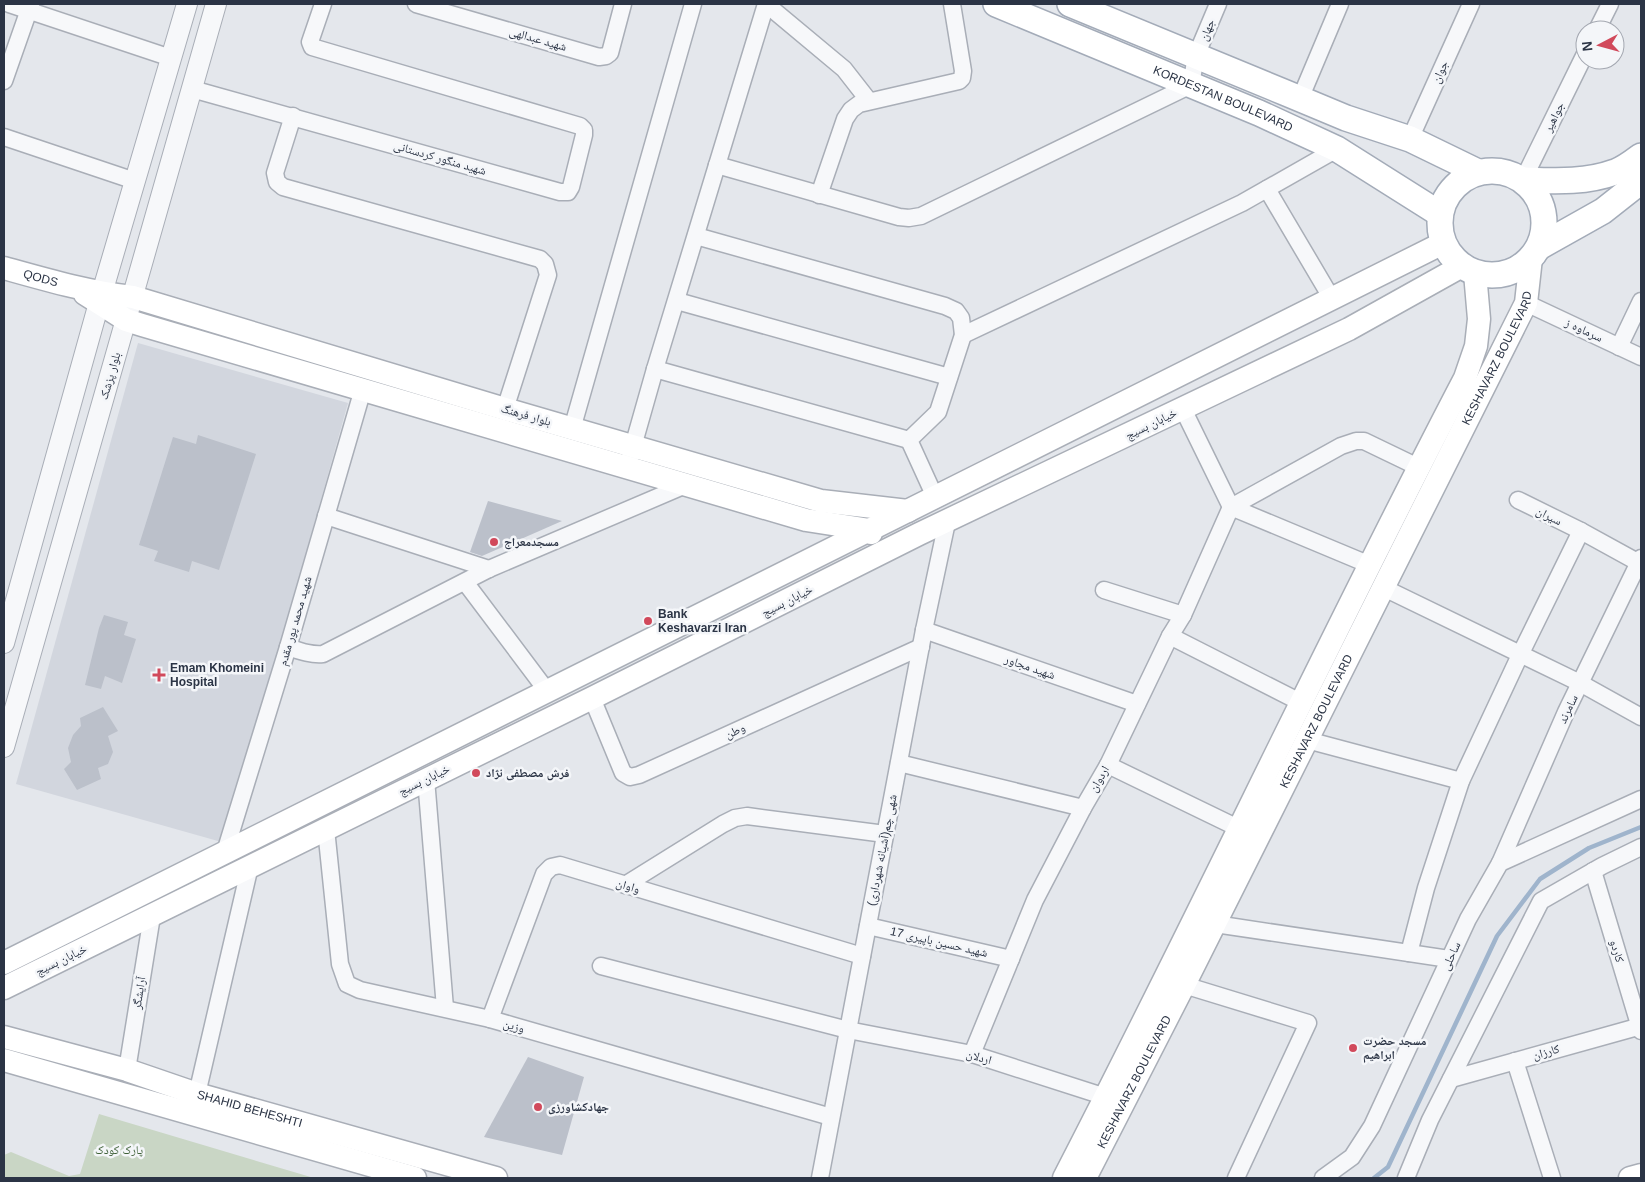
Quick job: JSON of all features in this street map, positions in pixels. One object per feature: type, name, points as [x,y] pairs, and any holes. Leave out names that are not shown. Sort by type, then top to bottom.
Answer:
[{"type":"main road","name":"KORDESTAN BOULEVARD","points":[[996,4],[1258,113],[1336,149],[1440,214]]},
{"type":"main road","points":[[1070,4],[1346,118],[1410,139],[1478,172]]},
{"type":"main road","points":[[1522,180],[1589,180],[1616,172],[1641,156]]},
{"type":"main road","points":[[1535,253],[1543,233],[1544,218],[1541,203],[1533,190],[1522,180],[1509,173],[1494,170],[1478,172],[1465,178],[1453,187],[1445,199],[1440,214],[1440,229],[1443,243],[1451,256],[1468,270],[1490,276],[1505,274],[1519,268],[1535,253],[1602,210],[1641,181]]},
{"type":"main road","name":"خیابان بسیج","points":[[4,963],[1443,243]]},
{"type":"main road","name":"KESHAVARZ BOULEVARD","points":[[1085,1178],[1308,740],[1526,303],[1535,253]]},
{"type":"main road","name":"QODS","points":[[4,268],[76,288],[100,298]]},
{"type":"main road","name":"KESHAVARZ BOULEVARD","points":[[1064,1178],[1106,1097],[1300,702],[1465,378],[1476,346],[1479,318],[1468,270]]},
{"type":"main road","name":"خیابان بسیج","points":[[4,988],[881,553],[1468,270]]},
{"type":"main road","name":"بلوار فرهنگ","points":[[100,298],[140,299],[572,429],[688,484],[814,514],[908,511]]},
{"type":"main road","name":"بلوار فرهنگ","points":[[100,298],[134,322],[362,389],[630,457],[870,530]]},
{"type":"main road","points":[[1040,445],[1053,471]]},
{"type":"main road","points":[[801,564],[809,554],[814,514]]},
{"type":"main road","points":[[870,530],[881,553]]},
{"type":"main road","name":"SHAHID BEHESHTI","points":[[4,1037],[127,1070],[426,1168],[496,1178]]},
{"type":"main road","name":"SHAHID BEHESHTI","points":[[4,1060],[415,1178]]},
{"type":"main road","points":[[1630,1178],[1641,1175]]},
{"type":"street","points":[[9,4],[30,7],[171,58]]},
{"type":"street","points":[[4,643],[100,298],[187,4]]},
{"type":"street","name":"بلوار پزشک","points":[[4,747],[134,322],[192,89],[216,4]]},
{"type":"street","name":"شهید منگور کردستانی","points":[[192,89],[560,192],[568,192],[572,187],[584,135],[584,130],[580,126],[312,48],[310,42],[323,4]]},
{"type":"street","name":"شهید عبدالهی","points":[[416,4],[599,56],[606,56],[610,53],[623,4]]},
{"type":"street","points":[[572,429],[692,4]]},
{"type":"street","points":[[630,457],[766,4],[844,69],[869,101]]},
{"type":"street","points":[[818,195],[845,119],[851,110],[859,104],[869,101],[958,81],[962,78],[963,71],[952,4]]},
{"type":"street","name":"جهان","points":[[1191,85],[1196,56],[1218,4]]},
{"type":"street","points":[[1300,99],[1340,4]]},
{"type":"street","name":"جوان","points":[[1410,139],[1471,4]]},
{"type":"street","points":[[1602,20],[1610,4]]},
{"type":"street","points":[[4,81],[30,7]]},
{"type":"street","name":"جواهیر","points":[[1522,180],[1577,70]]},
{"type":"street","points":[[717,165],[899,217],[922,216],[1191,85]]},
{"type":"street","points":[[293,116],[275,173],[277,182],[283,187],[540,259],[545,264],[548,275],[505,409]]},
{"type":"street","points":[[4,137],[136,181]]},
{"type":"street","points":[[963,335],[1242,203],[1336,149]]},
{"type":"street","points":[[1267,189],[1332,299]]},
{"type":"street","points":[[696,236],[956,310],[961,318],[963,335],[938,412],[909,440]]},
{"type":"street","points":[[677,301],[949,378]]},
{"type":"street","points":[[1619,347],[1641,301]]},
{"type":"street","name":"سرماوه ز","points":[[1526,303],[1641,357]]},
{"type":"street","points":[[655,369],[909,440],[936,497]]},
{"type":"street","name":"شهید محمد پور مقدم","points":[[225,852],[288,647],[362,389]]},
{"type":"street","points":[[1183,409],[1231,507],[1370,565]]},
{"type":"street","points":[[1231,507],[1341,446],[1356,441],[1364,441],[1418,467]]},
{"type":"street","points":[[288,647],[304,653],[323,654],[489,569],[688,484]]},
{"type":"street","name":"سیران","points":[[1518,500],[1640,562]]},
{"type":"street","name":"اردوان","points":[[972,1054],[1035,900],[1108,764],[1170,636],[1183,615],[1231,507]]},
{"type":"street","points":[[326,516],[489,569]]},
{"type":"street","name":"شهی چم(آشیانه شهرداری)","points":[[820,1178],[924,630],[947,522]]},
{"type":"street","points":[[1409,953],[1426,888],[1461,781],[1520,655],[1581,532]]},
{"type":"street","name":"سامرند","points":[[1500,863],[1580,683],[1640,562]]},
{"type":"street","points":[[465,582],[547,691]]},
{"type":"street","points":[[1384,588],[1580,683],[1641,717]]},
{"type":"street","points":[[1104,590],[1183,615]]},
{"type":"street","name":"شهید مجاور","points":[[924,630],[1137,704]]},
{"type":"street","points":[[1170,636],[1300,702]]},
{"type":"street","name":"وطن","points":[[592,698],[622,773],[630,777],[639,775],[921,647]]},
{"type":"street","points":[[1308,740],[1461,781]]},
{"type":"street","points":[[899,763],[1083,808]]},
{"type":"street","points":[[1108,764],[1238,828]]},
{"type":"street","points":[[426,779],[444,1008]]},
{"type":"street","points":[[1500,863],[1641,799]]},
{"type":"street","points":[[625,885],[735,818],[747,816],[885,834]]},
{"type":"street","name":"وزین","points":[[326,829],[340,964],[347,984],[360,990],[490,1019],[831,1117]]},
{"type":"street","points":[[1406,1178],[1430,1120],[1541,901],[1641,847]]},
{"type":"street","name":"ساحلی","points":[[1323,1178],[1352,1157],[1372,1126],[1468,919],[1500,863]]},
{"type":"street","name":"واوان","points":[[490,1019],[544,874],[551,867],[560,865],[862,956]]},
{"type":"street","points":[[197,1094],[250,866]]},
{"type":"street","name":"کاردو","points":[[1593,872],[1641,1028]]},
{"type":"street","name":"آرایشگر","points":[[127,1070],[152,916]]},
{"type":"street","points":[[1215,924],[1450,959]]},
{"type":"street","name":"شهید حسین باپیری 17","points":[[868,926],[1010,959]]},
{"type":"street","name":"اردلان","points":[[601,966],[848,1030],[972,1054],[1106,1097]]},
{"type":"street","points":[[1184,985],[1308,1023],[1236,1178]]},
{"type":"street","name":"کارزان","points":[[1451,1079],[1641,1028]]},
{"type":"street","points":[[1515,1061],[1552,1178]]},
{"type":"shaded area","name":"Emam Khomeini Hospital","points":[[138,343],[348,403],[225,843],[16,784]]},
{"type":"green space","name":"پارک کودک","points":[[99,1114],[314,1178],[4,1178],[4,1155],[11,1152],[69,1176],[80,1174]]},
{"type":"building","points":[[198,435],[256,454],[219,570],[192,561],[189,572],[154,561],[158,551],[139,545],[173,437],[196,444]]},
{"type":"building","name":"مسجدمعراج","points":[[488,501],[562,521],[482,556],[470,552]]},
{"type":"building","points":[[104,615],[128,622],[124,635],[136,639],[122,683],[105,676],[101,689],[85,685]]},
{"type":"building","points":[[103,707],[118,731],[108,736],[113,752],[108,764],[98,768],[101,779],[77,790],[64,769],[71,762],[68,748],[73,735],[81,726],[80,718]]},
{"type":"building","name":"جهادکشاورزی","points":[[528,1057],[584,1077],[562,1155],[484,1137]]},
{"type":"waterway","points":[[1374,1178],[1388,1167],[1497,936],[1540,879],[1589,848],[1641,827]]},
{"type":"place","name":"مسجدمعراج","points":[[494,542]]},
{"type":"place","name":"Bank Keshavarzi Iran","points":[[648,621]]},
{"type":"place","name":"Emam Khomeini Hospital","points":[[159,675]]},
{"type":"place","name":"فرش مصطفی نژاد","points":[[476,773]]},
{"type":"place","name":"مسجد حضرت ابراهیم","points":[[1353,1048]]},
{"type":"place","name":"جهادکشاورزی","points":[[538,1107]]}]
